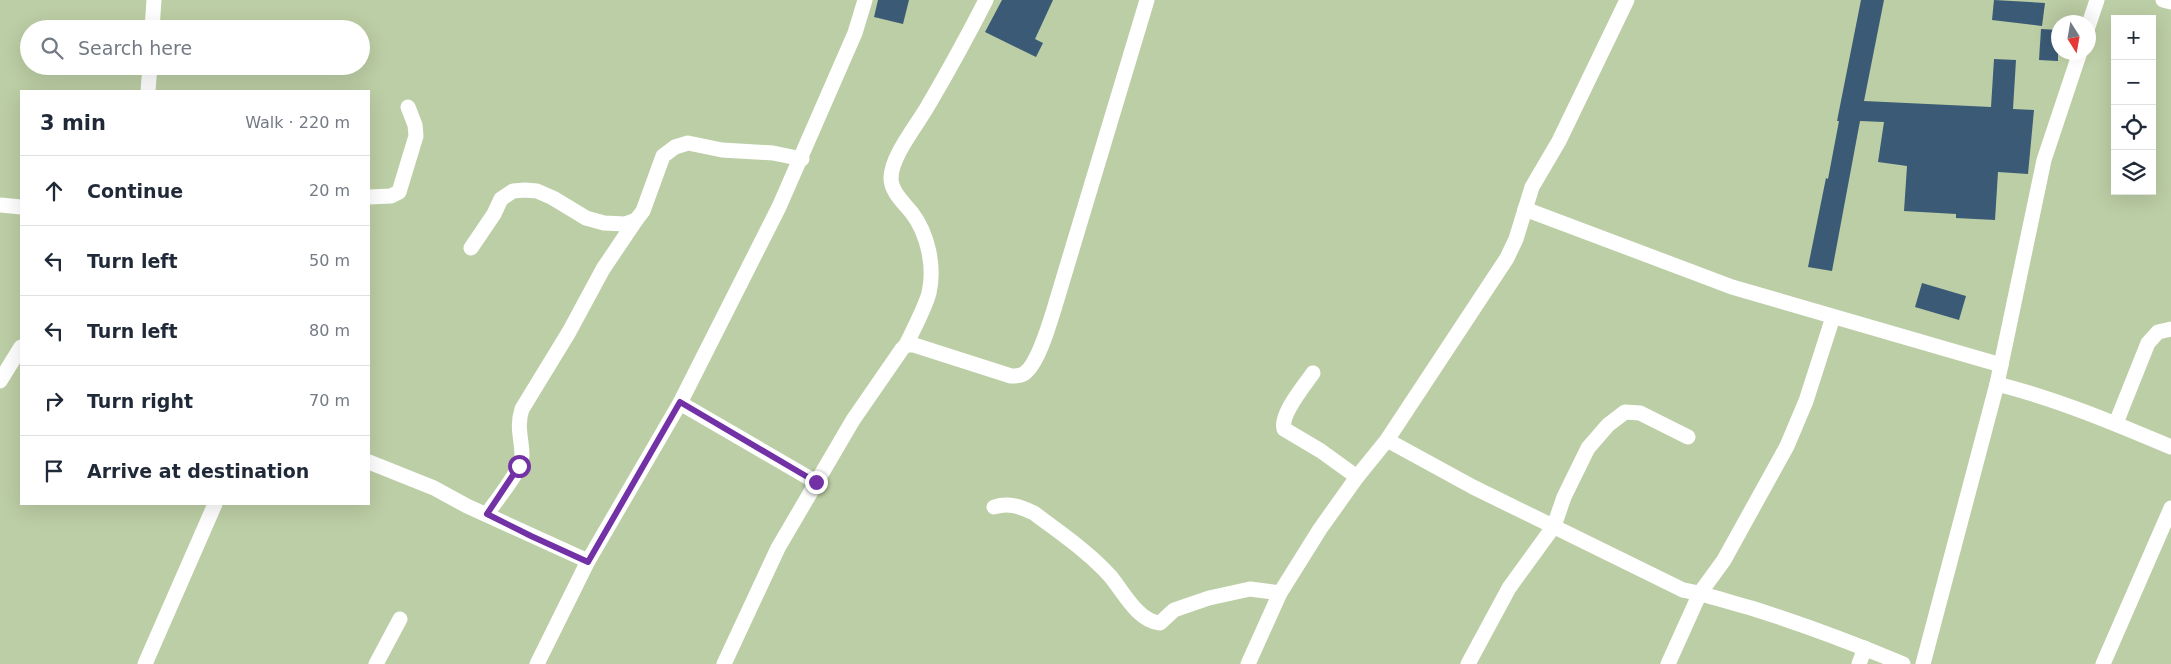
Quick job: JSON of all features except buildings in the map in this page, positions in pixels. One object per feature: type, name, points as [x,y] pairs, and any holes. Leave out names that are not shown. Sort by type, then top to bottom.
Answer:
[{"type":"street","points":[[153,20],[154,0]]},
{"type":"street","points":[[536,664],[588,562],[680,402],[780,208],[855,33],[865,0]]},
{"type":"street","points":[[724,664],[778,548],[853,420],[906,346],[928,295],[931,281],[928,248],[919,223],[895,192],[891,180],[892,167],[986,0]]},
{"type":"street","points":[[906,346],[914,345],[1011,376],[1018,376],[1027,372],[1042,344],[1055,306],[1147,0]]},
{"type":"street","points":[[1248,664],[1280,593],[1320,529],[1357,477],[1387,440],[1507,258],[1516,239],[1532,188],[1559,141],[1627,0]]},
{"type":"street","points":[[2092,15],[2098,0]]},
{"type":"street","points":[[2163,0],[2171,2]]},
{"type":"street","points":[[1923,664],[1997,384],[2044,160],[2077,60]]},
{"type":"street","points":[[148,90],[149,75]]},
{"type":"street","points":[[370,197],[391,196],[399,192],[416,136],[415,125],[408,107]]},
{"type":"street","points":[[487,514],[512,479],[522,458],[518,421],[522,410],[569,332],[602,269],[643,211],[663,156],[675,147],[688,143],[722,150],[772,153],[802,159]]},
{"type":"street","points":[[471,248],[494,214],[501,199],[513,191],[536,191],[553,198],[586,218],[604,223],[625,224],[636,220]]},
{"type":"street","points":[[0,205],[20,207]]},
{"type":"street","points":[[1525,209],[1732,287],[2001,365]]},
{"type":"street","points":[[1668,664],[1700,593],[1724,560],[1787,446],[1806,400],[1833,317]]},
{"type":"street","points":[[2116,424],[2148,342],[2158,332],[2171,329]]},
{"type":"street","points":[[0,381],[20,349]]},
{"type":"street","points":[[1313,373],[1290,407],[1284,419],[1284,429],[1328,455],[1357,477]]},
{"type":"street","points":[[1997,384],[2033,393],[2171,446]]},
{"type":"street","points":[[680,402],[816,482]]},
{"type":"street","points":[[1468,664],[1509,588],[1554,526],[1573,476],[1588,448],[1608,425],[1625,412],[1640,413],[1688,437]]},
{"type":"street","points":[[1387,440],[1473,487],[1684,590],[1778,616],[1903,664]]},
{"type":"street","points":[[370,462],[434,488],[467,506],[588,562]]},
{"type":"street","points":[[994,507],[1009,504],[1034,513],[1098,564],[1141,614],[1153,622],[1160,623],[1174,610],[1209,598],[1250,589],[1280,593]]},
{"type":"street","points":[[145,664],[215,505]]},
{"type":"street","points":[[2103,664],[2171,508]]},
{"type":"street","points":[[376,664],[400,619]]},
{"type":"street","points":[[1858,664],[1865,648]]},
{"type":"route","points":[[519,466],[487,514],[588,562],[680,402],[816,482]]}]
